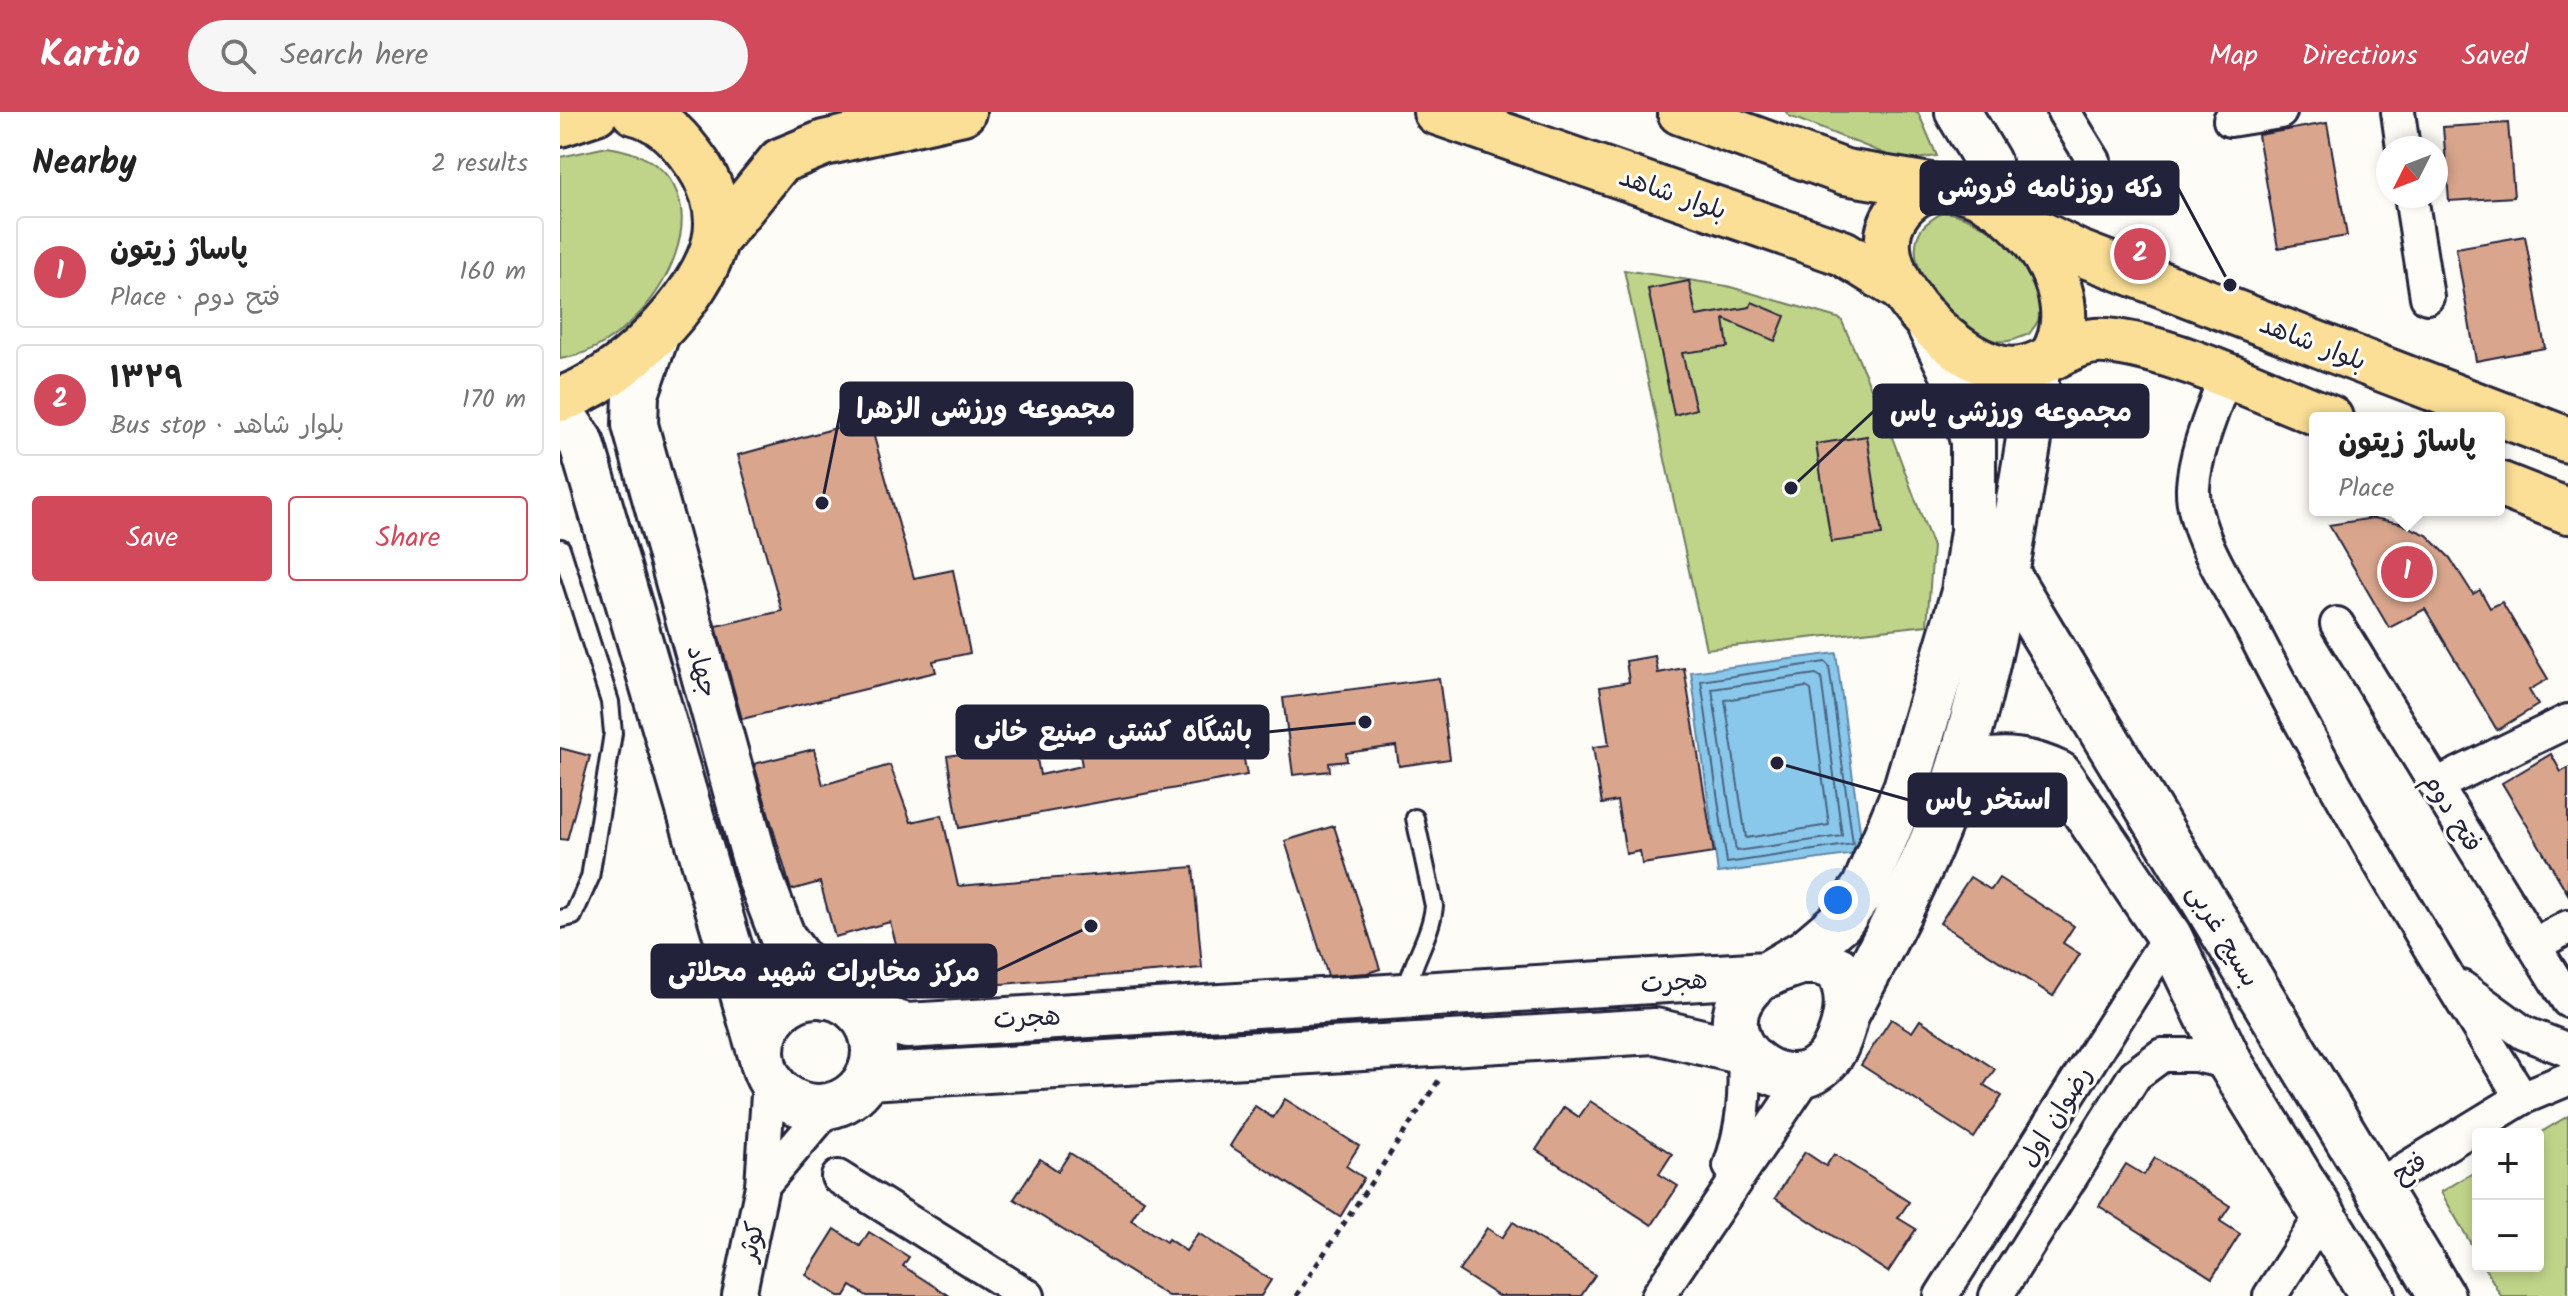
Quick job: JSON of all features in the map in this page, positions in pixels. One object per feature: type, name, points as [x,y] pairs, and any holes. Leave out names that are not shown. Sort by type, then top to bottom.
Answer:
[{"type":"main road","points":[[560,124],[596,112]]},
{"type":"main road","points":[[634,112],[653,116],[680,140],[704,171],[714,193],[716,240]]},
{"type":"main road","points":[[560,399],[600,383],[657,333],[684,299],[716,240],[780,161],[824,143],[963,112]]},
{"type":"main road","name":"بلوار شاهد","points":[[1436,112],[1843,253],[1914,305]]},
{"type":"main road","name":"بلوار شاهد","points":[[1680,112],[1845,172],[1978,201],[2077,252],[2495,412]]},
{"type":"main road","points":[[1847,1013],[1848,990],[1838,969],[1819,962],[1800,962],[1767,974],[1752,984],[1741,999],[1736,1016],[1737,1035],[1744,1052],[1756,1065],[1772,1074],[1790,1076],[1808,1073],[1824,1063],[1834,1050],[1847,1013],[1913,885],[1960,767],[2007,574],[2044,361],[2065,331],[2062,297],[2055,273],[1978,201],[1963,165],[1931,112]]},
{"type":"main road","points":[[1958,112],[1988,162],[1978,201]]},
{"type":"main road","points":[[1978,201],[1919,191],[1896,213],[1891,224],[1888,249],[1914,305],[1957,348],[2003,369],[2044,361],[2078,345],[2105,340],[2167,355],[2315,412]]},
{"type":"main road","name":"هجرت","points":[[842,1004],[907,1026],[1767,974],[1824,937],[1840,922],[1864,888],[1906,788],[1964,592],[1973,531],[1973,442],[1959,386],[1914,305]]},
{"type":"main road","name":"جهاد","points":[[657,333],[636,394],[635,425],[760,878],[783,938],[842,1004]]},
{"type":"main road","name":"بلوار شاهد","points":[[2505,416],[2568,440]]},
{"type":"main road","name":"جهاد","points":[[560,419],[569,424],[582,444],[766,1070]]},
{"type":"main road","points":[[2505,486],[2568,511]]},
{"type":"main road","name":"بسیج غربی","points":[[2007,574],[2442,1296]]},
{"type":"main road","name":"بسیج غربی","points":[[1960,767],[1995,758],[2032,761],[2059,774],[2169,936],[2230,1063],[2373,1296]]},
{"type":"main road","points":[[808,996],[842,1004],[873,1042],[874,1060],[868,1077],[859,1090],[830,1106],[813,1107],[795,1102],[766,1070],[765,1036],[778,1012],[808,996]]},
{"type":"main road","name":"هجرت","points":[[868,1077],[1655,1031],[1744,1052]]},
{"type":"main road","points":[[2323,1214],[2376,1187]]},
{"type":"street","points":[[2064,112],[2094,161]]},
{"type":"street","points":[[2230,120],[2280,112]]},
{"type":"street","points":[[2398,112],[2401,136]]},
{"type":"street","points":[[2413,208],[2427,297]]},
{"type":"street","points":[[2225,377],[2202,445],[2193,488],[2201,531],[2316,754],[2446,976],[2522,1098]]},
{"type":"street","name":"فتح دوم","points":[[2337,624],[2568,1001]]},
{"type":"street","points":[[2436,785],[2568,721]]},
{"type":"street","points":[[2535,945],[2568,927]]},
{"type":"street","name":"رضوان اول","points":[[1941,1296],[2169,936]]},
{"type":"street","points":[[2446,976],[2524,1033],[2568,1050]]},
{"type":"street","points":[[1718,1203],[1741,1133],[1746,1101],[1744,1052]]},
{"type":"street","name":"رضوان اول","points":[[1996,1296],[2135,1075],[2162,1055],[2195,1055],[2230,1063]]},
{"type":"street","name":"کوثر","points":[[739,1296],[762,1186],[766,1070]]},
{"type":"street","points":[[1658,1296],[1808,1073]]},
{"type":"street","name":"فتح","points":[[2376,1187],[2522,1098],[2568,1079]]},
{"type":"street","name":"کوثر","points":[[762,1186],[830,1106]]},
{"type":"street","points":[[838,1177],[1028,1296]]},
{"type":"street","points":[[2270,1296],[2323,1214]]},
{"type":"lane","points":[[560,583],[564,571],[561,546]]},
{"type":"lane","points":[[560,919],[573,916],[590,878],[613,733],[610,702],[561,546]]},
{"type":"lane","points":[[1406,996],[1408,977],[1433,921],[1434,906],[1415,818]]},
{"type":"path","points":[[1296,1296],[1463,1042]]},
{"type":"green space","points":[[1786,112],[1918,112],[1937,156],[1903,161],[1789,116]]},
{"type":"green space","points":[[607,147],[650,161],[674,187],[682,219],[675,255],[657,291],[630,323],[597,347],[560,359],[560,157]]},
{"type":"green space","points":[[1943,212],[1959,215],[1992,232],[2007,244],[2031,273],[2038,289],[2041,310],[2029,334],[2016,339],[1993,340],[1963,324],[1934,294],[1923,277],[1916,242],[1923,227]]},
{"type":"green space","points":[[1624,270],[1727,286],[1841,319],[1889,429],[1933,547],[1927,625],[1706,649]]},
{"type":"green space","points":[[2568,1116],[2568,1296],[2501,1296],[2487,1272],[2544,1272],[2544,1130]]},
{"type":"green space","points":[[2472,1174],[2472,1246],[2441,1192]]},
{"type":"water","points":[[1836,653],[1863,853],[1718,873],[1691,672]]},
{"type":"building","points":[[2327,123],[2347,236],[2278,248],[2258,135]]},
{"type":"building","points":[[2508,123],[2514,197],[2449,201],[2448,136],[2444,136],[2443,127]]},
{"type":"building","points":[[2525,236],[2545,348],[2476,361],[2456,248]]},
{"type":"building","points":[[1689,281],[1696,316],[1750,307],[1752,302],[1785,316],[1775,341],[1724,319],[1728,347],[1682,353],[1696,409],[1674,415],[1648,289]]},
{"type":"building","points":[[869,419],[914,578],[953,570],[970,653],[933,661],[936,672],[742,719],[716,626],[782,611],[738,455]]},
{"type":"building","points":[[1867,436],[1882,535],[1831,542],[1816,444]]},
{"type":"building","points":[[2373,518],[2400,523],[2427,535],[2450,558],[2473,594],[2480,590],[2490,608],[2502,602],[2548,679],[2529,690],[2538,705],[2497,730],[2425,609],[2389,628],[2329,525]]},
{"type":"building","points":[[1655,656],[1658,673],[1684,668],[1714,853],[1642,864],[1640,851],[1626,854],[1617,801],[1602,804],[1593,747],[1609,745],[1600,687],[1629,682],[1626,661]]},
{"type":"building","points":[[1439,678],[1450,759],[1399,766],[1396,746],[1346,753],[1347,761],[1329,763],[1330,771],[1293,775],[1283,698]]},
{"type":"building","points":[[1235,713],[1247,775],[959,828],[947,756],[1034,743],[1040,775],[1082,766],[1078,743]]},
{"type":"building","points":[[560,748],[590,756],[567,840],[560,839]]},
{"type":"building","points":[[814,749],[823,785],[890,765],[911,822],[942,815],[958,886],[1193,867],[1202,968],[989,985],[987,963],[940,975],[916,958],[901,962],[890,922],[835,937],[820,882],[791,890],[754,764]]},
{"type":"building","points":[[2551,754],[2561,772],[2568,768],[2568,894],[2502,783]]},
{"type":"building","points":[[1334,826],[1380,969],[1367,973],[1328,976],[1285,841]]},
{"type":"building","points":[[1970,877],[1991,890],[1999,878],[2074,926],[2063,943],[2080,954],[2053,996],[1940,923]]},
{"type":"building","points":[[1891,1019],[1912,1032],[1920,1020],[1995,1069],[1984,1085],[2002,1096],[1974,1138],[1861,1065]]},
{"type":"building","points":[[1285,1099],[1359,1146],[1346,1166],[1364,1178],[1340,1217],[1230,1146],[1255,1106],[1273,1118]]},
{"type":"building","points":[[1590,1101],[1672,1154],[1659,1174],[1678,1186],[1652,1225],[1536,1150],[1564,1107],[1579,1117]]},
{"type":"building","points":[[1805,1152],[1826,1166],[1834,1154],[1909,1202],[1898,1218],[1916,1229],[1888,1272],[1775,1198]]},
{"type":"building","points":[[1070,1153],[1144,1200],[1131,1220],[1186,1251],[1198,1233],[1271,1280],[1261,1296],[1168,1296],[1014,1199],[1040,1159],[1058,1171]]},
{"type":"building","points":[[2155,1158],[2230,1206],[2220,1221],[2240,1234],[2212,1278],[2099,1206],[2126,1164],[2144,1175]]},
{"type":"building","points":[[1513,1222],[1595,1275],[1581,1296],[1498,1296],[1459,1271],[1487,1228],[1502,1238]]},
{"type":"building","points":[[835,1229],[860,1246],[869,1232],[909,1257],[903,1266],[949,1296],[867,1296],[851,1286],[845,1296],[839,1296],[806,1275]]},
{"type":"place","name":"۱۳۲۹","points":[[2140,254]]},
{"type":"place","name":"دکه روزنامه فروشی","points":[[2230,285]]},
{"type":"place","name":"مجموعه ورزشی یاس","points":[[1791,488]]},
{"type":"place","name":"مجموعه ورزشی الزهرا","points":[[822,503]]},
{"type":"place","name":"پاساژ زیتون","points":[[2407,572]]},
{"type":"place","name":"باشگاه کشتی صنیع خانی","points":[[1365,722]]},
{"type":"place","name":"استخر یاس","points":[[1777,763]]},
{"type":"place","name":"مرکز مخابرات شهید محلاتی","points":[[1091,926]]}]
